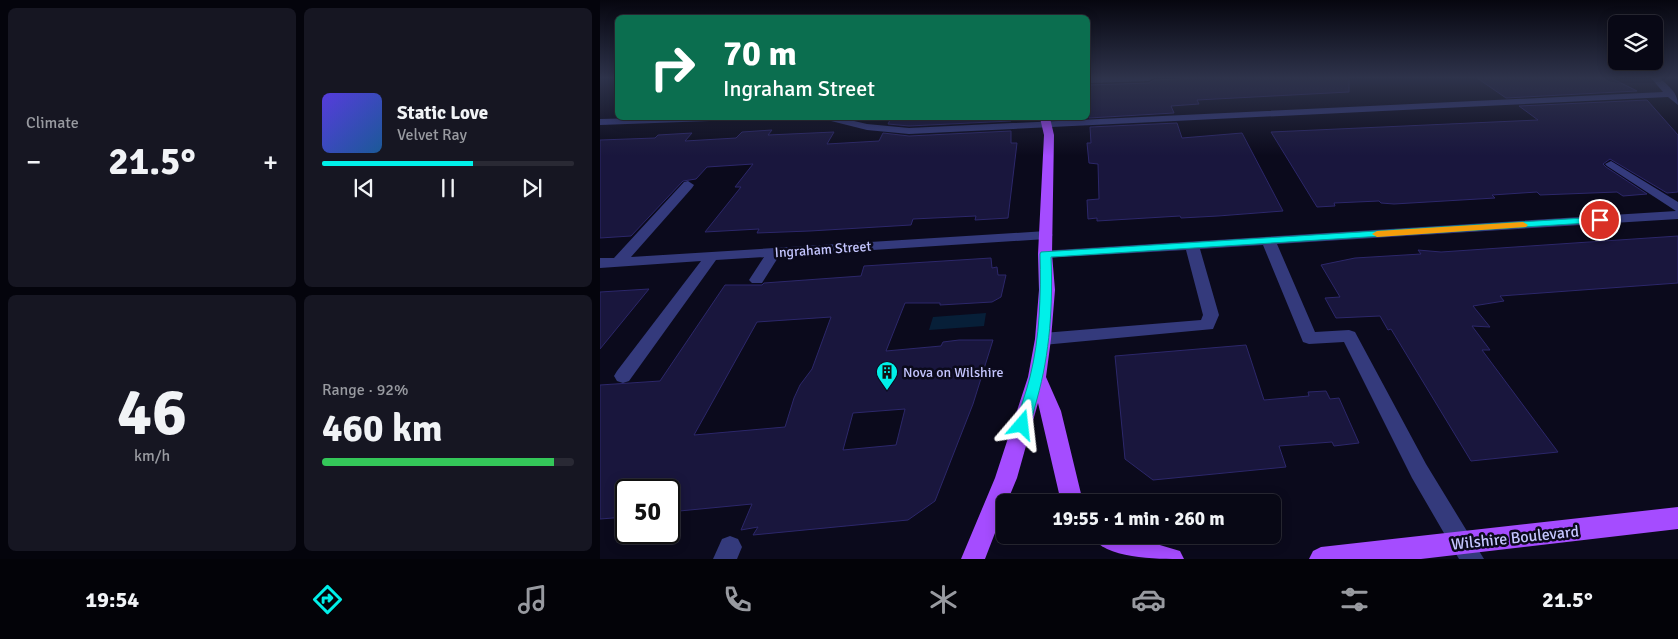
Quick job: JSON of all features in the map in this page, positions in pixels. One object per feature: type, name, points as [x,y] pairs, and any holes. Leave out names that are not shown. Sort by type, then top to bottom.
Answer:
[{"type":"main road","points":[[973,559],[1006,478],[1037,377],[1043,339],[1047,290],[1045,254],[1049,135],[1046,121]]},
{"type":"main road","points":[[1037,377],[1051,411],[1070,494]]},
{"type":"main road","name":"Wilshire Boulevard","points":[[1321,559],[1467,551],[1678,518]]},
{"type":"main road","points":[[1117,544],[1172,559]]},
{"type":"street","points":[[1090,119],[1508,104]]},
{"type":"street","points":[[600,122],[615,120]]},
{"type":"street","points":[[840,120],[885,130],[1073,120]]},
{"type":"street","points":[[1611,164],[1678,208]]},
{"type":"street","points":[[618,262],[688,185]]},
{"type":"street","points":[[1045,254],[1678,215]]},
{"type":"street","name":"Ingraham Street","points":[[600,263],[1046,235]]},
{"type":"street","points":[[1268,240],[1309,338],[1348,336],[1419,471],[1467,551]]},
{"type":"street","points":[[1043,339],[1207,325],[1211,315],[1192,245]]},
{"type":"street","points":[[758,280],[774,252]]},
{"type":"street","points":[[623,376],[712,256]]},
{"type":"water","points":[[986,313],[984,326],[929,330],[933,317]]},
{"type":"building","points":[[1090,104],[1198,104],[1171,106],[1174,113],[1090,118]]},
{"type":"building","points":[[1651,104],[1678,135],[1678,192],[1667,193],[1610,159],[1603,164],[1647,194],[1623,196],[1617,192],[1540,195],[1537,192],[1492,195],[1495,198],[1394,204],[1381,203],[1379,201],[1334,203],[1335,206],[1317,207],[1271,132],[1538,120],[1519,106]]},
{"type":"building","points":[[890,120],[1011,120],[909,126],[888,124]]},
{"type":"building","points":[[1177,123],[1182,138],[1242,133],[1283,211],[1181,218],[1180,216],[1097,221],[1097,218],[1088,219],[1087,200],[1099,199],[1098,164],[1089,163],[1087,143],[1091,143],[1090,127]]},
{"type":"building","points":[[772,130],[768,135],[834,132],[827,144],[879,141],[883,133],[909,136],[1011,131],[1011,143],[1017,143],[1008,218],[975,220],[976,216],[913,219],[911,225],[810,231],[757,233],[759,229],[705,232],[741,187],[735,187],[753,164],[707,167],[696,179],[683,181],[631,236],[600,238],[600,140],[655,138],[658,135],[692,133],[685,141],[736,138],[742,132]]},
{"type":"building","points":[[1678,236],[1678,283],[1500,296],[1504,301],[1473,306],[1490,327],[1472,326],[1490,350],[1482,350],[1558,452],[1471,461],[1391,329],[1388,330],[1380,316],[1336,318],[1325,298],[1340,297],[1321,265],[1355,258],[1421,254],[1418,250],[1441,252]]},
{"type":"building","points":[[991,258],[992,268],[997,267],[998,275],[1006,275],[1001,297],[992,302],[940,305],[940,303],[905,303],[886,351],[941,346],[943,342],[959,340],[993,340],[973,404],[935,501],[908,520],[753,535],[758,527],[741,530],[752,504],[680,511],[680,479],[615,479],[615,518],[600,519],[600,385],[660,381],[725,285],[762,285],[764,283],[861,276],[864,266]],"holes":[[[831,317],[812,369],[800,385],[785,427],[694,435],[757,322]],[[905,409],[896,445],[843,450],[853,413]]]},
{"type":"building","points":[[649,289],[600,349],[600,292]]},
{"type":"building","points":[[1246,345],[1264,400],[1309,396],[1308,392],[1326,391],[1330,399],[1339,398],[1359,443],[1334,446],[1332,442],[1279,446],[1286,467],[1153,480],[1125,459],[1115,356]]},
{"type":"slow traffic","points":[[1377,234],[1523,225]]},
{"type":"place","name":"Nova on Wilshire","points":[[887,391]]},
{"type":"route","points":[[1022,425],[1037,377],[1043,339],[1047,290],[1045,254],[1600,220]]}]
